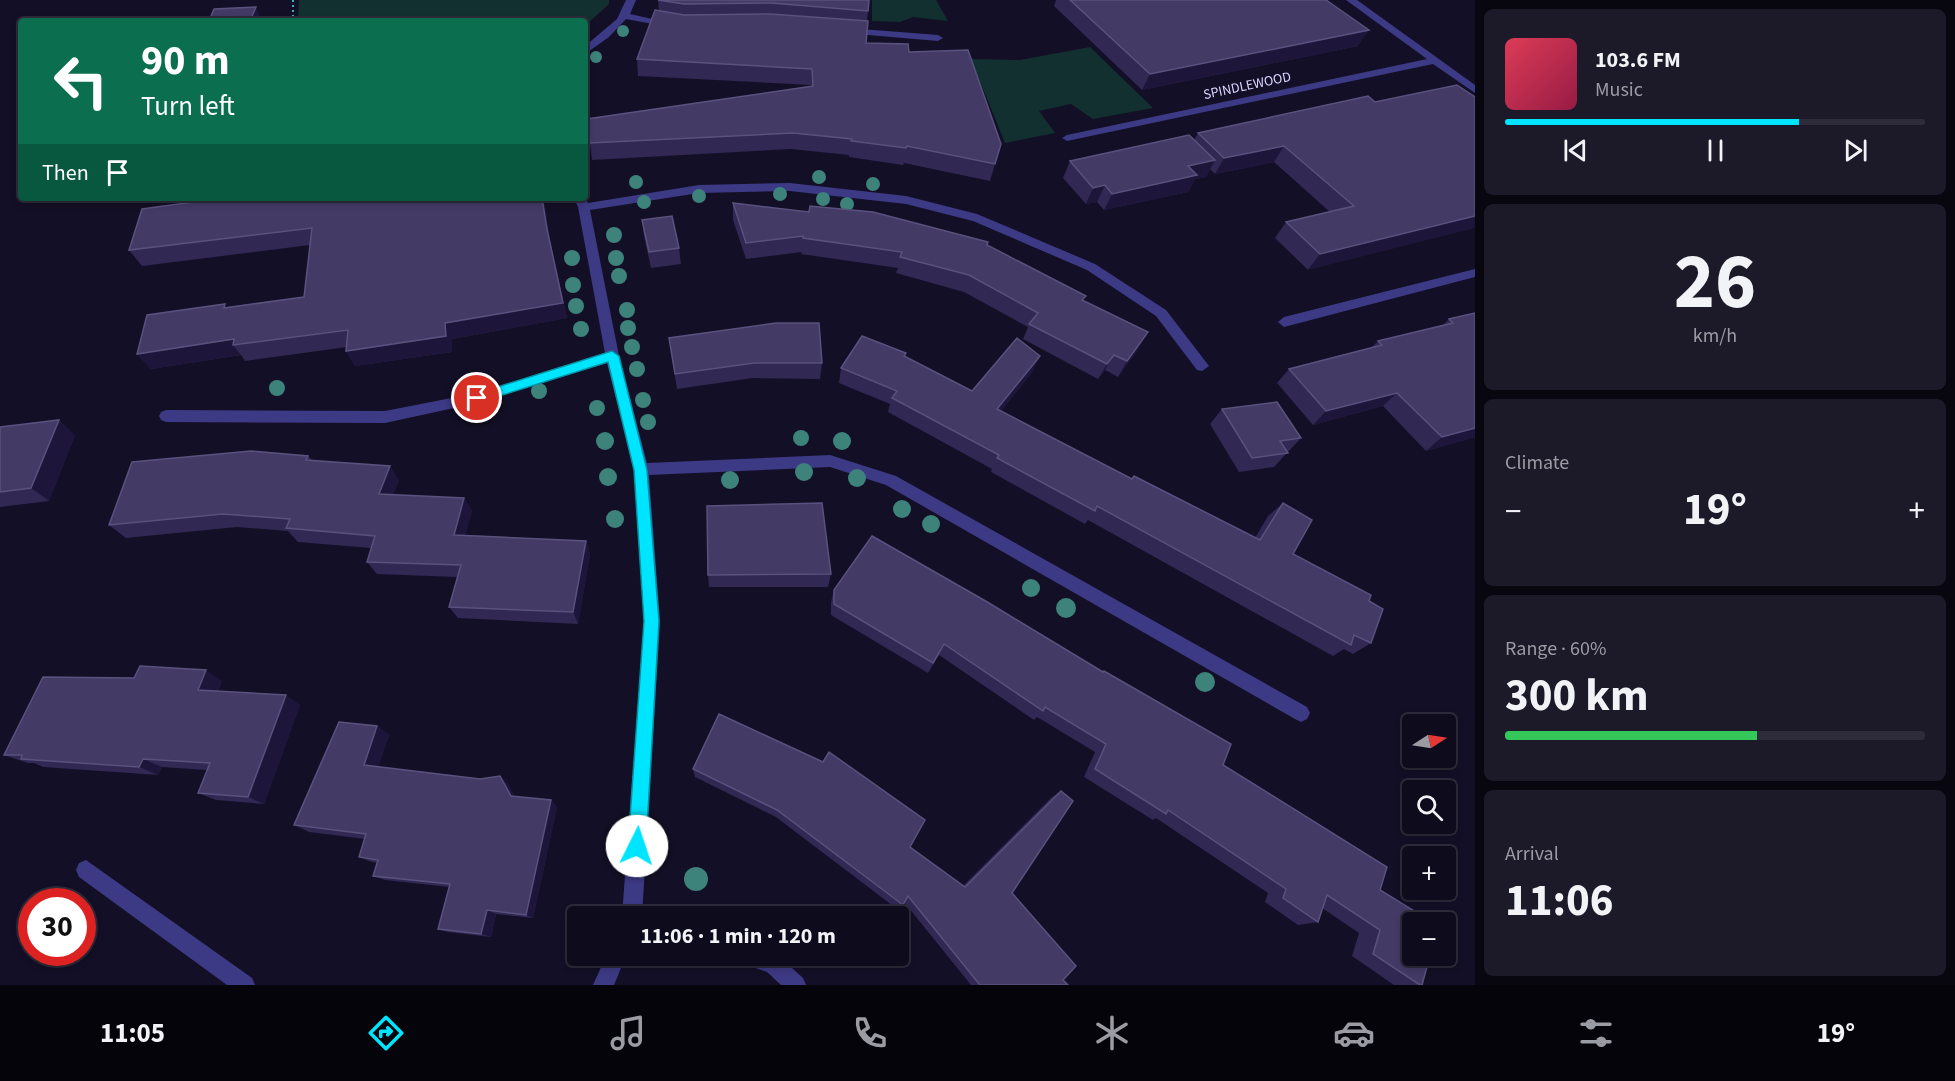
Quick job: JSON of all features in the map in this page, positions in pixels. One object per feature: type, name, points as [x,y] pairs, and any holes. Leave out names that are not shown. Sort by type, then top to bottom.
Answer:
[{"type":"street","points":[[588,48],[625,16],[632,4],[631,0]]},
{"type":"street","points":[[1351,0],[1475,90]]},
{"type":"street","points":[[625,16],[675,25]]},
{"type":"street","points":[[837,30],[938,38]]},
{"type":"street","name":"SPINDLEWOOD","points":[[1067,138],[1433,61]]},
{"type":"street","points":[[634,906],[652,621],[641,470],[612,356],[582,202],[699,189],[790,187],[906,200],[967,216],[1091,267],[1161,313],[1202,366]]},
{"type":"street","points":[[1284,322],[1475,273]]},
{"type":"street","points":[[166,416],[385,417],[477,398],[612,356]]},
{"type":"street","points":[[641,470],[830,461],[891,480],[1300,713]]},
{"type":"street","points":[[86,870],[245,985]]},
{"type":"street","points":[[603,985],[612,966]]},
{"type":"street","points":[[775,966],[796,985]]},
{"type":"path","points":[[293,18],[294,0]]},
{"type":"green space","points":[[299,0],[609,0],[609,4],[588,23],[588,18],[298,18]]},
{"type":"green space","points":[[872,0],[936,0],[948,21],[913,17],[900,22],[872,21]]},
{"type":"green space","points":[[1090,47],[1153,108],[1093,119],[1071,104],[1039,111],[1055,133],[1005,143],[971,59],[1020,60]]},
{"type":"building","points":[[658,0],[869,0],[868,11],[771,3],[684,4]]},
{"type":"building","points":[[1070,0],[1326,0],[1369,30],[1150,74]]},
{"type":"building","points":[[256,7],[251,18],[210,18],[214,9]]},
{"type":"building","points":[[655,10],[684,15],[770,14],[868,21],[866,43],[908,44],[909,52],[968,50],[1001,144],[995,164],[907,146],[906,148],[851,141],[852,139],[793,133],[590,143],[588,119],[813,86],[812,69],[637,59]]},
{"type":"building","points":[[1457,85],[1475,97],[1475,216],[1320,254],[1286,222],[1354,206],[1284,146],[1224,158],[1198,133],[1368,96],[1375,102]]},
{"type":"building","points":[[1189,135],[1215,160],[1188,166],[1197,175],[1112,194],[1105,185],[1093,188],[1070,161]]},
{"type":"building","points":[[201,201],[542,201],[563,303],[445,323],[446,336],[346,351],[348,330],[233,345],[234,339],[137,354],[147,315],[225,304],[224,308],[304,297],[312,228],[129,250],[142,209]]},
{"type":"building","points":[[733,203],[809,212],[810,206],[873,212],[988,242],[987,245],[1086,296],[1082,300],[1148,332],[1127,361],[1114,355],[1107,364],[1029,324],[1038,313],[969,275],[900,257],[902,252],[803,238],[803,236],[746,243]]},
{"type":"building","points":[[672,216],[679,248],[649,252],[642,220]]},
{"type":"building","points":[[1475,313],[1475,428],[1442,437],[1397,393],[1326,411],[1289,369],[1382,345],[1378,341],[1453,323],[1449,319]]},
{"type":"building","points":[[776,323],[819,323],[822,363],[754,363],[675,374],[669,338]]},
{"type":"building","points":[[862,336],[906,353],[904,356],[972,391],[1017,338],[1040,356],[997,409],[1132,479],[1134,476],[1260,540],[1283,503],[1312,520],[1293,554],[1371,595],[1369,601],[1383,609],[1371,643],[1354,635],[1351,645],[1097,506],[1095,511],[997,458],[999,455],[892,398],[897,391],[841,368]]},
{"type":"building","points":[[1277,402],[1301,438],[1280,441],[1288,453],[1252,458],[1222,409]]},
{"type":"building","points":[[59,420],[31,488],[0,492],[0,427]]},
{"type":"building","points":[[251,451],[308,456],[306,460],[390,466],[379,494],[464,498],[454,535],[586,541],[573,612],[449,607],[461,565],[367,562],[375,536],[286,528],[290,519],[223,514],[109,525],[132,462]]},
{"type":"building","points":[[822,503],[831,574],[708,575],[707,506]]},
{"type":"building","points":[[872,536],[1103,672],[1231,744],[1223,765],[1387,867],[1380,890],[1416,912],[1402,912],[1402,966],[1427,966],[1422,985],[1373,954],[1380,930],[1327,895],[1318,922],[1283,898],[1286,889],[1168,810],[1166,814],[1095,769],[1106,744],[1045,707],[1043,711],[944,644],[933,663],[834,604],[834,590]]},
{"type":"building","points":[[140,666],[206,670],[198,690],[286,695],[248,797],[198,793],[210,763],[143,759],[139,767],[21,759],[22,755],[4,755],[43,677],[134,678]]},
{"type":"building","points":[[719,714],[823,762],[829,752],[925,820],[910,847],[965,887],[1061,791],[1073,801],[1012,893],[1076,966],[1063,980],[1068,985],[980,985],[908,896],[903,905],[777,810],[693,769]]},
{"type":"building","points":[[339,722],[377,726],[364,765],[480,779],[500,776],[511,796],[551,800],[526,915],[487,910],[481,934],[438,929],[450,884],[373,876],[378,860],[359,857],[366,834],[294,825]]},
{"type":"route","points":[[477,398],[612,356],[641,470],[652,621],[637,846]]}]
